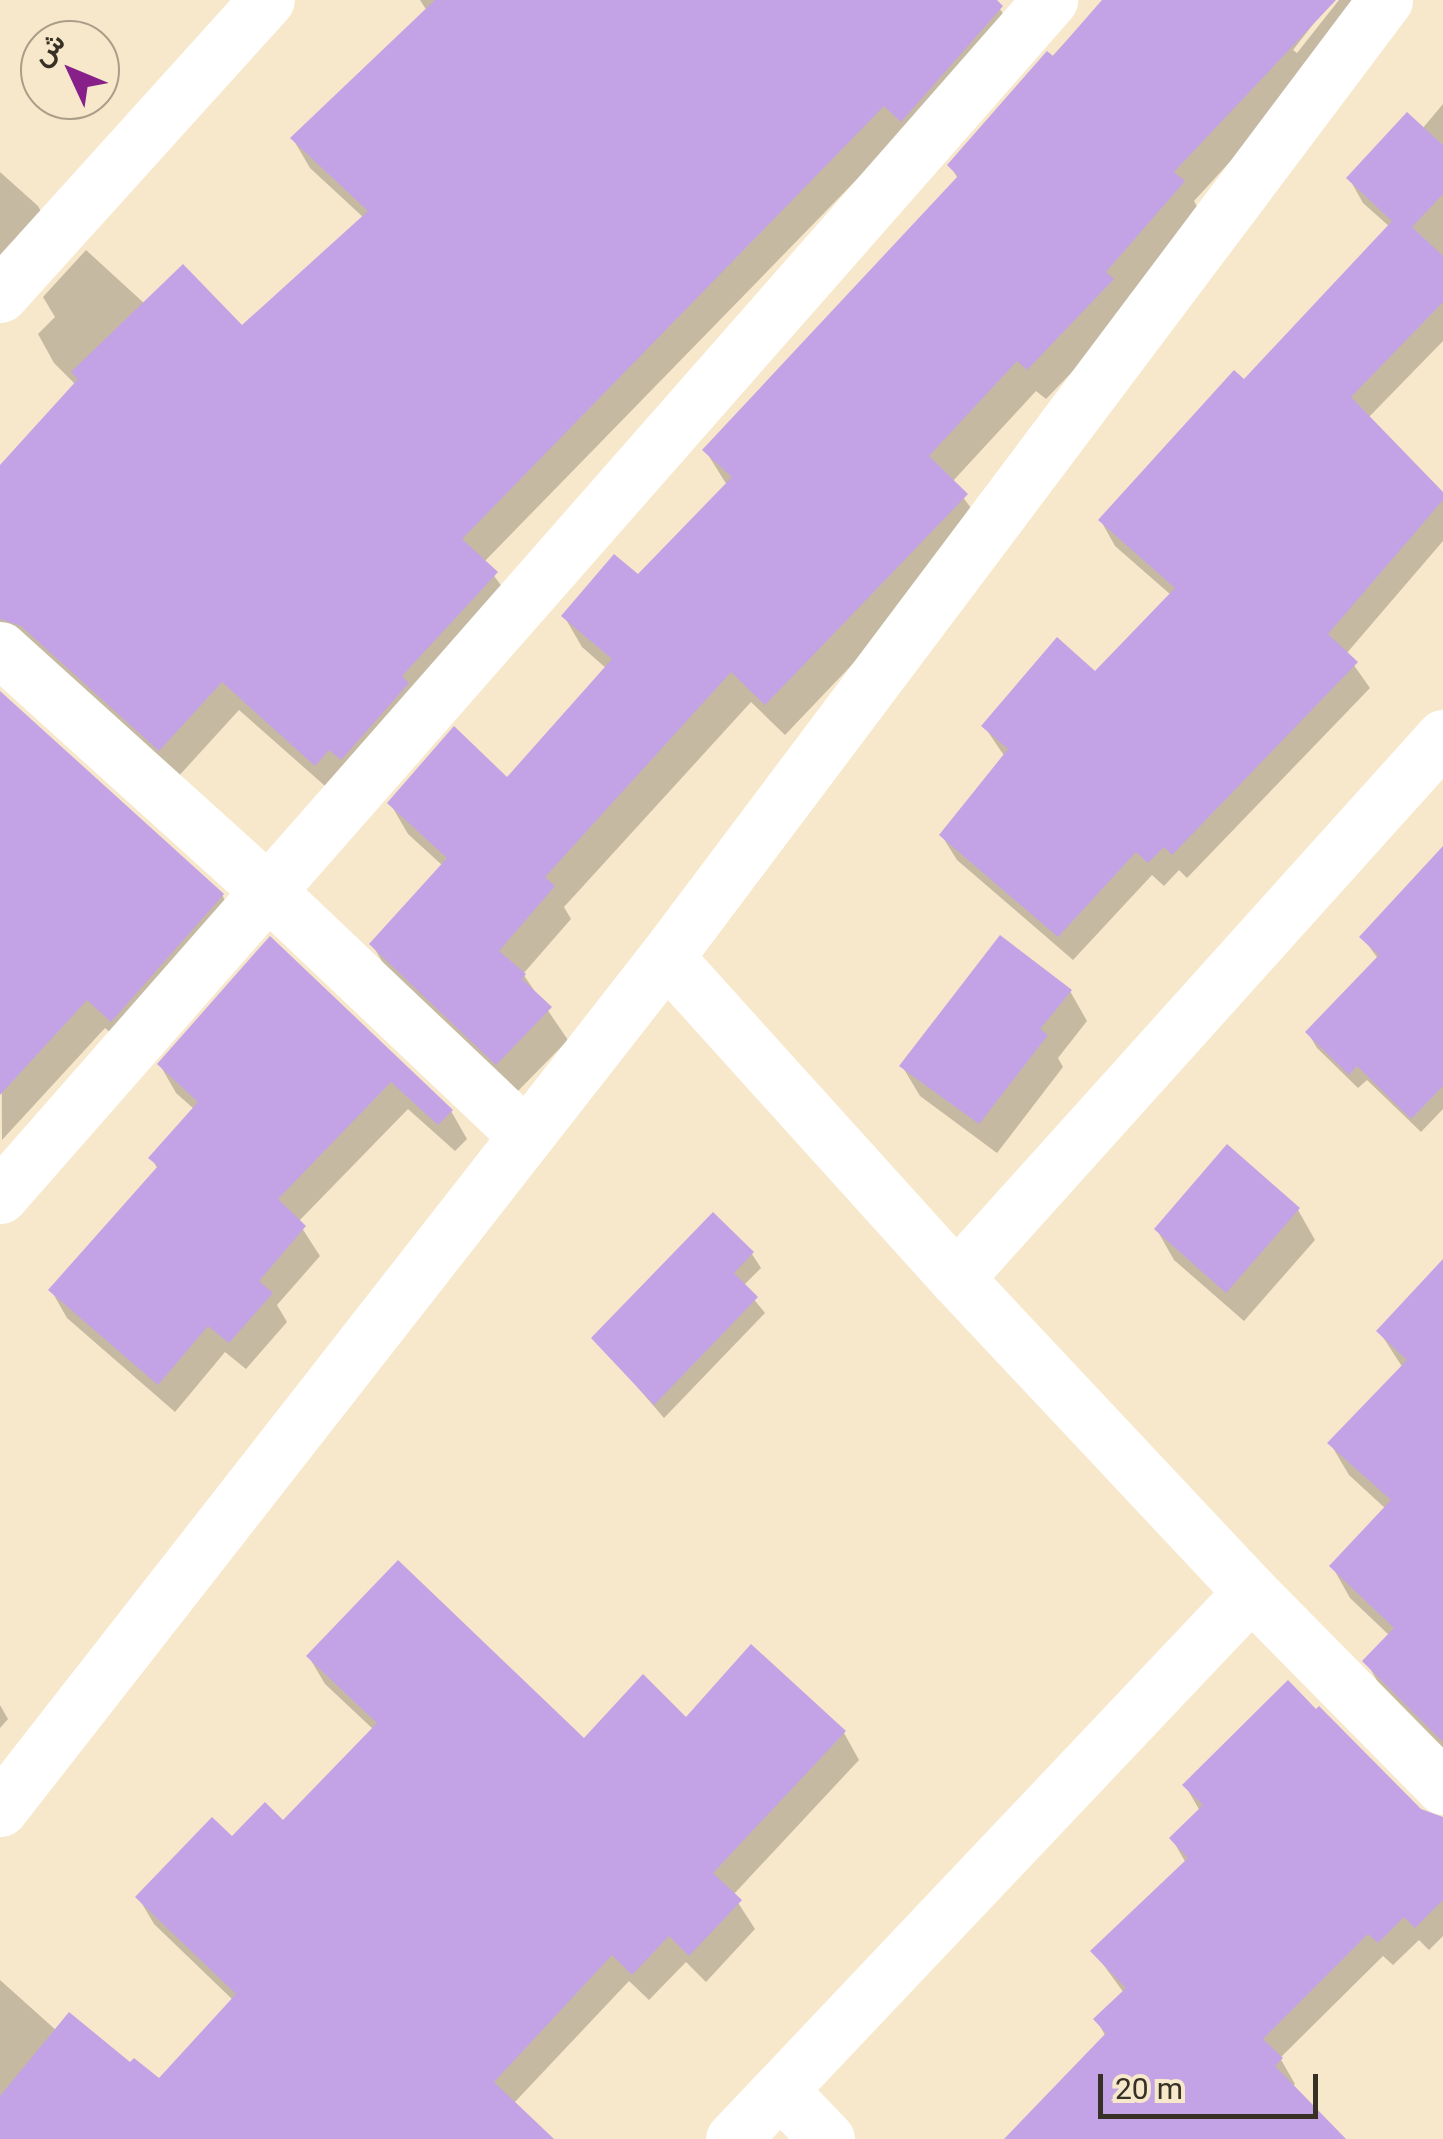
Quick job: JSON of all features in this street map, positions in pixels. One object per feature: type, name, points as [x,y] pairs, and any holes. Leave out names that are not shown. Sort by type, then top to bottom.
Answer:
[{"type":"street","points":[[0,295],[268,0]]},
{"type":"street","points":[[0,1196],[1050,0]]},
{"type":"street","points":[[0,1809],[666,957],[1385,0]]},
{"type":"street","points":[[0,649],[270,893],[524,1134]]},
{"type":"street","points":[[956,1278],[1443,736]]},
{"type":"street","points":[[666,957],[956,1278],[1251,1592],[1443,1786]]},
{"type":"street","points":[[733,2139],[1251,1592]]},
{"type":"street","points":[[780,2090],[827,2139]]},
{"type":"building","points":[[435,0],[997,0],[1003,6],[901,122],[884,106],[462,539],[498,572],[402,676],[409,683],[341,760],[329,750],[315,766],[222,682],[159,751],[21,626],[0,619],[0,465],[78,379],[71,372],[183,264],[242,325],[368,211],[290,138]]},
{"type":"building","points":[[1102,0],[1336,0],[1174,172],[1185,181],[1106,272],[1114,279],[1027,370],[1017,361],[929,456],[968,494],[765,705],[731,672],[545,877],[555,886],[499,951],[526,974],[522,979],[552,1007],[496,1065],[369,944],[447,858],[387,803],[454,726],[507,777],[612,659],[561,616],[614,554],[638,574],[732,477],[702,450],[958,176],[947,165],[1047,51],[1053,56]]},
{"type":"building","points":[[1407,112],[1443,145],[1443,194],[1412,227],[1443,256],[1443,302],[1351,397],[1443,492],[1443,500],[1328,634],[1358,662],[1172,855],[1164,847],[1148,863],[1136,852],[1058,937],[939,835],[1008,749],[981,726],[1057,637],[1095,671],[1175,588],[1098,520],[1234,370],[1244,379],[1392,221],[1346,178]]},
{"type":"building","points":[[0,691],[224,894],[111,1022],[87,1000],[0,1095]]},
{"type":"building","points":[[1443,846],[1443,1086],[1411,1119],[1357,1066],[1349,1075],[1305,1032],[1379,955],[1359,937]]},
{"type":"building","points":[[1000,935],[1072,990],[1040,1029],[1048,1035],[979,1124],[899,1066]]},
{"type":"building","points":[[270,936],[453,1110],[438,1125],[391,1082],[278,1199],[306,1226],[259,1281],[273,1293],[229,1343],[208,1326],[158,1385],[48,1290],[158,1166],[148,1158],[198,1102],[157,1064]]},
{"type":"building","points":[[1227,1144],[1300,1208],[1226,1293],[1154,1229]]},
{"type":"building","points":[[713,1212],[754,1252],[734,1273],[758,1297],[654,1405],[591,1338]]},
{"type":"building","points":[[1443,1259],[1443,1742],[1362,1661],[1394,1628],[1329,1566],[1391,1500],[1327,1443],[1407,1360],[1376,1331]]},
{"type":"building","points":[[398,1560],[584,1738],[643,1674],[686,1717],[751,1644],[846,1731],[713,1873],[742,1900],[689,1956],[669,1936],[632,1975],[612,1955],[494,2082],[554,2139],[0,2139],[0,2096],[69,2012],[130,2062],[134,2058],[159,2078],[236,1994],[135,1897],[212,1817],[232,1836],[265,1802],[283,1820],[377,1723],[306,1656]]},
{"type":"building","points":[[1288,1680],[1421,1809],[1443,1817],[1443,1900],[1415,1928],[1404,1917],[1378,1943],[1368,1934],[1263,2039],[1283,2058],[1275,2066],[1346,2139],[1004,2139],[1106,2033],[1093,2019],[1126,1988],[1090,1951],[1188,1858],[1169,1838],[1203,1805],[1182,1785]]}]
